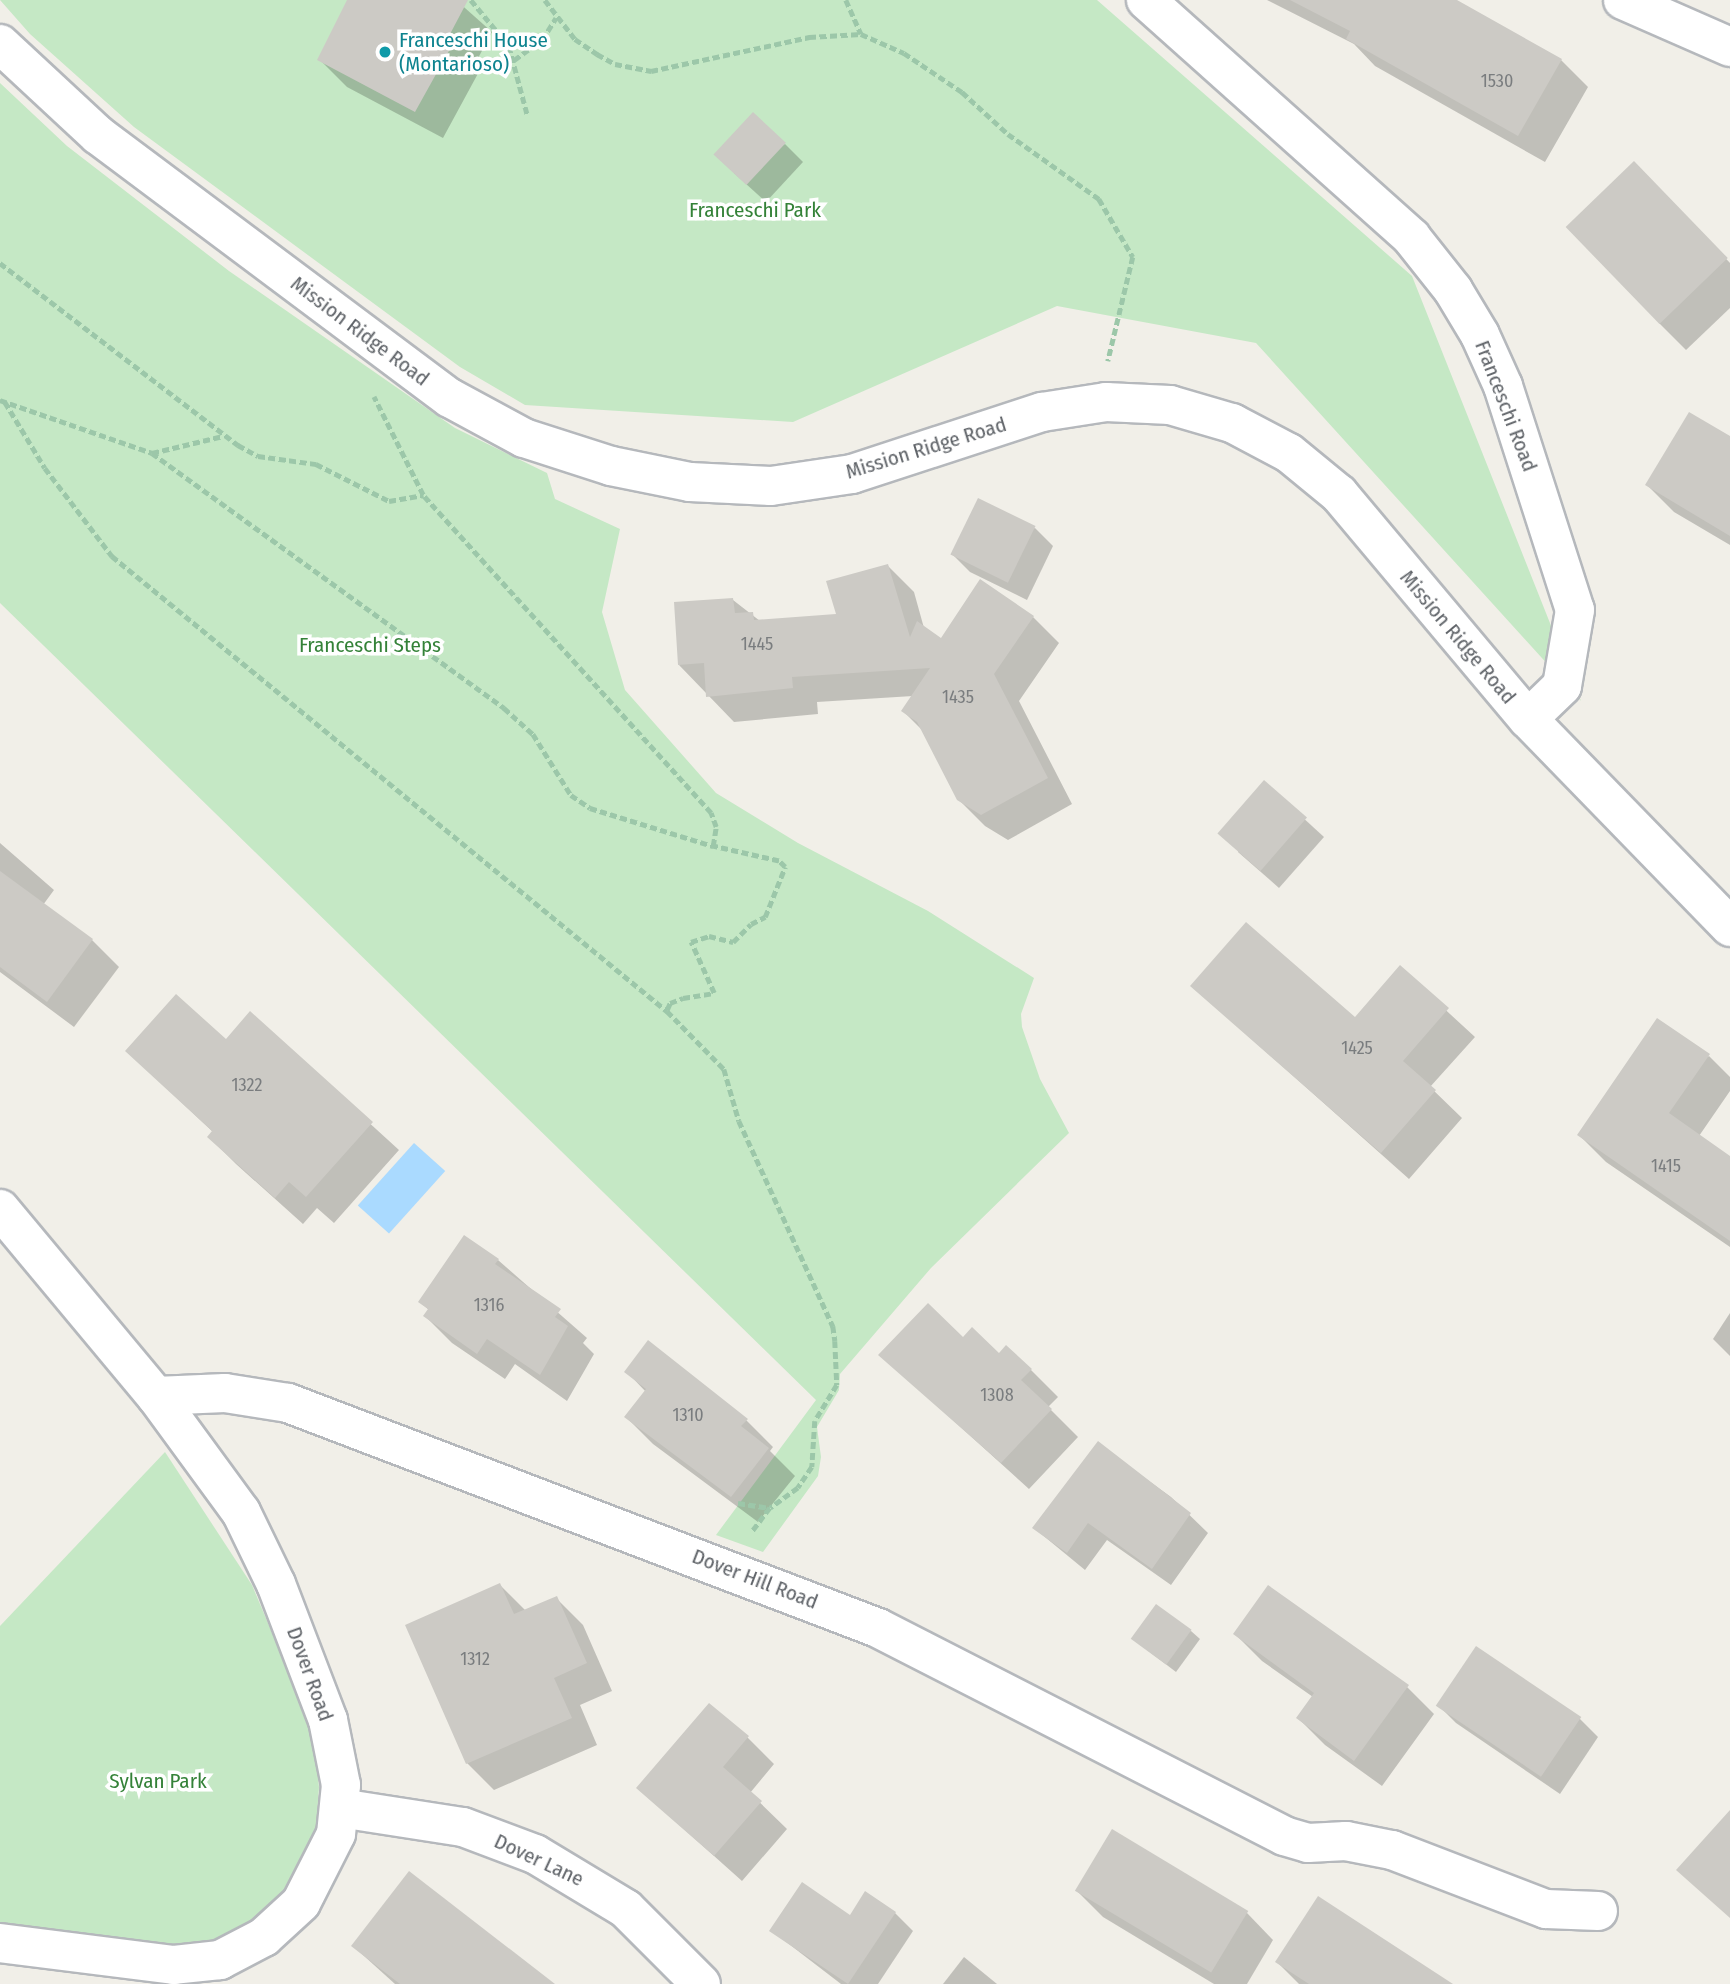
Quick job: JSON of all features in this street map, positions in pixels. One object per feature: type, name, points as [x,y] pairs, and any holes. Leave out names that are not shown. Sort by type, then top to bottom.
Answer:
[{"type":"street","name":"Franceschi Road","points":[[1146,0],[1411,237],[1453,290],[1480,335],[1507,398],[1575,610],[1562,686],[1528,719]]},
{"type":"street","points":[[1623,0],[1730,47]]},
{"type":"street","name":"Mission Ridge Road","points":[[0,44],[97,135],[450,398],[524,438],[588,460],[690,482],[771,486],[852,474],[1042,412],[1106,402],[1170,405],[1232,424],[1289,453],[1339,494],[1528,719],[1730,928]]},
{"type":"street","name":"Dover Road","points":[[0,1209],[156,1396],[227,1491],[265,1559],[328,1720],[341,1785],[340,1808],[326,1859],[301,1903],[264,1937],[220,1960],[174,1965],[0,1943]]},
{"type":"street","name":"Dover Hill Road","points":[[156,1396],[225,1393],[288,1404],[772,1584],[906,1642],[1284,1836],[1392,1850],[1559,1913],[1598,1911]]},
{"type":"street","name":"Dover Lane","points":[[340,1808],[463,1828],[545,1859],[626,1909],[701,1984]]},
{"type":"path","points":[[471,0],[514,60],[528,117]]},
{"type":"path","points":[[545,0],[556,19],[597,54],[615,64],[651,71],[809,37],[861,34],[904,53],[962,92],[1008,134],[1105,208],[1133,257],[1108,362],[1106,402]]},
{"type":"path","points":[[846,0],[861,34]]},
{"type":"path","points":[[514,60],[542,40],[556,19]]},
{"type":"path","points":[[0,262],[223,436],[258,456],[316,464],[389,501],[423,495]]},
{"type":"path","points":[[376,400],[423,495],[710,813],[716,827],[713,846]]},
{"type":"path","points":[[3,401],[152,453],[504,708],[533,734],[571,795],[590,808],[713,846],[779,861],[785,867],[765,917],[751,924],[733,942],[709,936],[691,942],[714,993],[683,998],[670,1003],[667,1011]]},
{"type":"path","points":[[3,401],[45,468],[112,556],[667,1011],[724,1069],[739,1121],[835,1334],[837,1385],[814,1424],[814,1462],[798,1488],[770,1508],[742,1544]]},
{"type":"path","points":[[152,453],[223,436]]},
{"type":"path","points":[[738,1503],[770,1508]]},
{"type":"green space","name":"Franceschi Park","points":[[0,0],[1097,0],[1412,276],[1581,701],[1256,343],[1057,306],[793,422],[525,405],[460,367],[134,127],[30,34]]},
{"type":"green space","name":"Franceschi Steps","points":[[0,83],[67,146],[229,271],[455,428],[547,473],[555,499],[620,529],[602,612],[625,690],[716,793],[798,843],[928,911],[1034,978],[1021,1014],[1022,1027],[1040,1079],[1069,1133],[931,1268],[840,1374],[839,1390],[817,1427],[821,1457],[818,1476],[763,1552],[716,1535],[816,1400],[0,603]]},
{"type":"green space","name":"Sylvan Park","points":[[165,1452],[252,1585],[301,1702],[315,1749],[319,1787],[315,1844],[287,1896],[226,1942],[188,1949],[0,1924],[0,1626]]},
{"type":"water","points":[[414,1143],[445,1171],[389,1234],[358,1205]]},
{"type":"building","name":"Franceschi House (Montarioso)","points":[[347,0],[468,0],[449,36],[455,40],[415,112],[317,60]]},
{"type":"building","points":[[1290,0],[1457,0],[1562,59],[1518,136],[1346,39],[1350,31]]},
{"type":"building","points":[[753,112],[786,143],[746,185],[713,154]]},
{"type":"building","points":[[1634,161],[1728,258],[1659,324],[1566,227]]},
{"type":"building","points":[[1689,412],[1730,436],[1730,536],[1645,485]]},
{"type":"building","points":[[978,498],[1036,526],[1008,583],[950,555]]},
{"type":"building","points":[[888,564],[910,637],[917,621],[941,638],[980,579],[1034,616],[994,674],[1048,778],[981,815],[957,800],[917,722],[901,711],[930,668],[792,677],[793,688],[706,697],[704,663],[678,665],[674,602],[733,598],[735,613],[753,612],[754,620],[836,614],[826,581]]},
{"type":"building","points":[[1264,780],[1307,817],[1260,871],[1217,834]]},
{"type":"building","points":[[0,871],[93,939],[47,1002],[0,967]]},
{"type":"building","points":[[1246,922],[1355,1017],[1400,965],[1449,1008],[1403,1061],[1436,1090],[1381,1153],[1190,986]]},
{"type":"building","points":[[176,994],[226,1039],[250,1011],[373,1122],[306,1197],[289,1182],[275,1198],[207,1137],[212,1131],[125,1051]]},
{"type":"building","points":[[1657,1018],[1710,1054],[1669,1113],[1730,1156],[1730,1241],[1577,1135]]},
{"type":"building","points":[[464,1235],[499,1259],[495,1264],[561,1309],[555,1317],[568,1326],[540,1375],[487,1339],[477,1354],[423,1316],[428,1309],[418,1302]]},
{"type":"building","points":[[928,1303],[963,1337],[972,1327],[999,1353],[1006,1345],[1032,1369],[1021,1380],[1052,1409],[1001,1463],[878,1355]]},
{"type":"building","points":[[648,1340],[748,1419],[741,1426],[769,1448],[731,1497],[624,1417],[646,1389],[624,1372]]},
{"type":"building","points":[[1098,1441],[1191,1513],[1152,1569],[1088,1523],[1067,1553],[1032,1528]]},
{"type":"building","points":[[500,1583],[514,1614],[557,1596],[587,1663],[554,1678],[572,1718],[466,1764],[405,1625]]},
{"type":"building","points":[[1268,1585],[1409,1685],[1354,1761],[1296,1718],[1314,1693],[1233,1634]]},
{"type":"building","points":[[1156,1604],[1192,1630],[1166,1665],[1131,1639]]},
{"type":"building","points":[[1476,1646],[1581,1717],[1541,1777],[1436,1706]]},
{"type":"building","points":[[709,1703],[749,1736],[723,1767],[762,1801],[714,1856],[636,1788]]},
{"type":"building","points":[[1730,1810],[1730,1918],[1676,1870]]},
{"type":"building","points":[[1112,1829],[1248,1911],[1211,1973],[1075,1891]]},
{"type":"building","points":[[409,1871],[555,1984],[400,1984],[351,1946]]},
{"type":"building","points":[[802,1882],[850,1915],[865,1891],[896,1912],[848,1984],[769,1931]]},
{"type":"building","points":[[1318,1896],[1453,1984],[1309,1984],[1275,1962]]},
{"type":"place","name":"Franceschi House (Montarioso)","points":[[385,52]]}]
